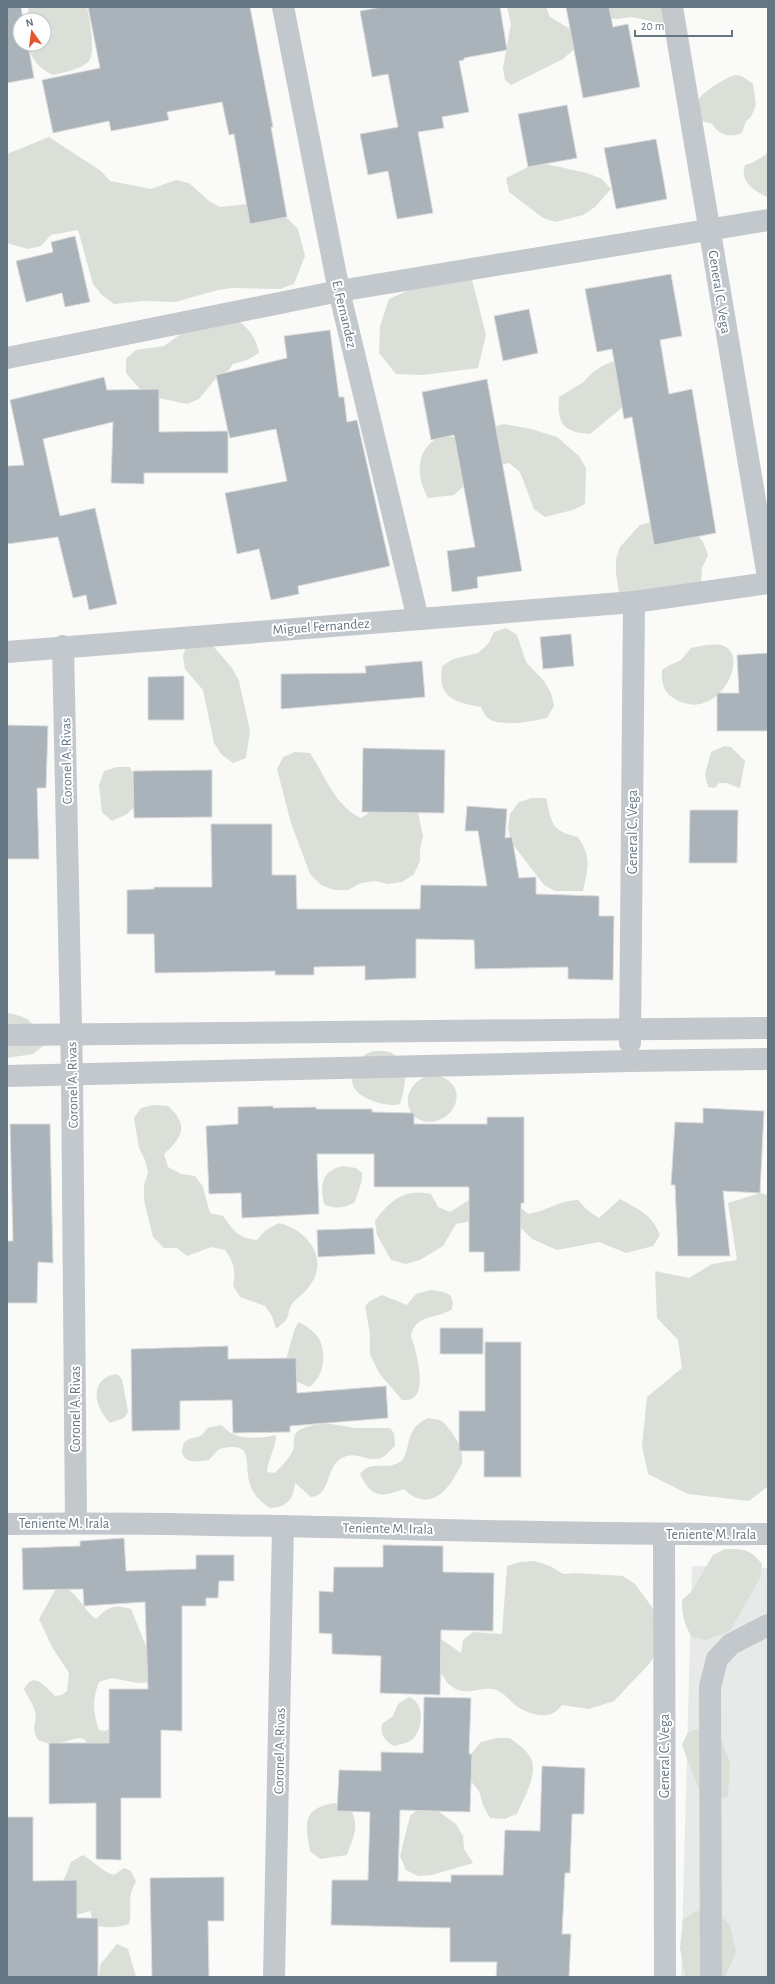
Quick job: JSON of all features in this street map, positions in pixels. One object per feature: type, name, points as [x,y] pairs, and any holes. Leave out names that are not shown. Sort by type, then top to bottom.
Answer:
[{"type":"street","name":"E. Fernandez","points":[[283,7],[339,291],[418,619]]},
{"type":"street","name":"General C. Vega","points":[[672,7],[768,577]]},
{"type":"street","points":[[7,358],[339,291],[768,220]]},
{"type":"street","name":"Miguel Fernandez","points":[[7,652],[63,646],[634,602],[768,583]]},
{"type":"street","name":"General C. Vega","points":[[630,1061],[634,602]]},
{"type":"street","name":"Coronel A. Rivas","points":[[63,646],[72,1075],[76,1523]]},
{"type":"street","points":[[7,1035],[768,1028]]},
{"type":"street","points":[[7,1076],[768,1059]]},
{"type":"street","name":"Teniente M. Irala","points":[[7,1524],[76,1523],[283,1526],[664,1535],[768,1534]]},
{"type":"street","name":"Coronel A. Rivas","points":[[274,1977],[283,1526]]},
{"type":"street","name":"General C. Vega","points":[[664,1535],[665,1977]]},
{"type":"street","points":[[711,1977],[710,1687],[716,1659],[731,1644],[768,1625]]},
{"type":"shaded area","points":[[29,7],[87,7],[91,27],[92,44],[91,58],[88,62],[76,69],[53,75],[43,69],[36,63],[30,52],[52,52],[52,12],[28,12]]},
{"type":"shaded area","points":[[507,7],[546,7],[550,17],[580,35],[581,43],[563,59],[511,85],[505,80],[503,68],[511,24]]},
{"type":"shaded area","points":[[598,7],[670,7],[674,26],[632,17],[618,19],[604,18]]},
{"type":"shaded area","points":[[735,75],[742,76],[753,84],[756,105],[751,117],[746,121],[742,133],[729,135],[721,133],[712,124],[699,120],[698,101],[708,90]]},
{"type":"shaded area","points":[[49,137],[101,171],[110,181],[151,189],[176,180],[189,183],[209,201],[220,207],[247,204],[288,219],[298,229],[305,256],[294,284],[280,289],[232,288],[218,290],[175,302],[143,301],[114,304],[102,295],[93,284],[78,230],[51,235],[41,246],[27,249],[7,243],[7,154]]},
{"type":"shaded area","points":[[768,153],[767,197],[757,192],[749,185],[744,176],[744,171],[745,165],[752,163]]},
{"type":"shaded area","points":[[546,164],[587,173],[602,179],[611,189],[595,207],[583,215],[555,222],[543,218],[509,192],[506,178],[532,165]]},
{"type":"shaded area","points":[[445,274],[472,280],[486,335],[478,368],[423,375],[396,374],[379,353],[380,326],[389,299]]},
{"type":"shaded area","points":[[238,320],[252,335],[259,353],[247,360],[233,364],[229,370],[217,377],[199,399],[187,404],[145,395],[126,373],[126,359],[136,350],[164,346],[185,331]]},
{"type":"shaded area","points":[[659,351],[664,363],[659,377],[590,434],[573,431],[564,425],[559,414],[559,397],[582,383],[602,366],[614,361]]},
{"type":"shaded area","points":[[504,424],[531,429],[557,437],[579,456],[586,468],[585,504],[573,510],[545,517],[534,509],[520,472],[509,463],[484,468],[454,495],[428,498],[424,490],[420,474],[420,465],[421,457],[430,443],[441,437],[465,437]]},
{"type":"shaded area","points":[[671,516],[684,519],[703,542],[708,555],[702,568],[701,582],[620,600],[616,573],[616,559],[620,547],[640,525]]},
{"type":"shaded area","points":[[506,628],[517,635],[526,662],[544,681],[551,693],[554,706],[547,718],[517,723],[500,723],[488,718],[481,707],[455,700],[445,692],[441,677],[442,666],[453,659],[478,653],[488,644],[494,632]]},
{"type":"shaded area","points":[[187,643],[213,646],[232,668],[239,681],[250,731],[246,758],[233,763],[221,754],[214,743],[203,690],[185,669],[183,656]]},
{"type":"shaded area","points":[[706,645],[721,645],[730,651],[733,660],[732,672],[726,685],[717,695],[705,703],[691,704],[671,697],[664,687],[662,670],[681,660],[691,648]]},
{"type":"shaded area","points":[[724,746],[731,747],[745,761],[740,788],[726,783],[719,783],[715,788],[708,787],[705,774],[711,752]]},
{"type":"shaded area","points":[[295,752],[310,753],[337,798],[344,806],[361,818],[375,809],[417,808],[423,836],[420,849],[420,861],[414,874],[402,882],[388,884],[375,881],[361,883],[348,890],[334,890],[321,885],[310,874],[291,823],[277,769],[283,757]]},
{"type":"shaded area","points":[[117,767],[130,767],[135,779],[137,804],[127,814],[112,821],[102,812],[99,785],[104,771]]},
{"type":"shaded area","points":[[532,798],[546,798],[551,819],[557,828],[569,835],[578,837],[582,844],[588,863],[583,891],[555,891],[544,885],[511,842],[508,828],[510,814],[519,802]]},
{"type":"shaded area","points":[[7,1013],[22,1017],[31,1022],[44,1045],[33,1054],[7,1058]]},
{"type":"shaded area","points":[[374,1051],[391,1052],[403,1065],[405,1085],[400,1104],[390,1105],[370,1100],[355,1089],[352,1077],[353,1071],[363,1056]]},
{"type":"shaded area","points":[[429,1074],[445,1078],[454,1086],[457,1096],[455,1105],[449,1114],[440,1120],[428,1122],[415,1117],[409,1108],[408,1096],[412,1087]]},
{"type":"shaded area","points":[[154,1105],[168,1106],[175,1113],[181,1125],[181,1131],[176,1142],[164,1154],[168,1167],[181,1174],[195,1176],[203,1187],[210,1213],[223,1216],[237,1233],[245,1238],[257,1240],[266,1230],[279,1223],[299,1232],[307,1239],[313,1248],[317,1257],[315,1277],[308,1288],[293,1303],[286,1320],[276,1329],[272,1316],[265,1306],[240,1297],[233,1286],[234,1267],[225,1250],[211,1247],[187,1256],[177,1248],[164,1248],[153,1237],[144,1200],[144,1185],[148,1172],[145,1160],[139,1148],[134,1118],[141,1108]]},
{"type":"shaded area","points":[[343,1166],[356,1168],[362,1173],[362,1180],[355,1202],[340,1208],[328,1206],[324,1204],[322,1185],[326,1175],[330,1171]]},
{"type":"shaded area","points":[[497,1187],[528,1214],[541,1211],[564,1202],[578,1200],[587,1210],[599,1218],[620,1199],[644,1213],[653,1222],[660,1235],[653,1246],[626,1253],[599,1242],[557,1250],[532,1239],[522,1229],[509,1223],[483,1219],[456,1224],[443,1246],[420,1260],[406,1264],[391,1260],[377,1235],[375,1221],[386,1207],[399,1197],[406,1194],[431,1194],[438,1207],[450,1212],[485,1190]]},
{"type":"shaded area","points":[[760,1193],[768,1195],[768,1486],[749,1501],[688,1494],[648,1474],[642,1446],[647,1397],[682,1368],[678,1340],[657,1318],[655,1271],[689,1278],[712,1264],[737,1260],[728,1203]]},
{"type":"shaded area","points":[[431,1290],[444,1292],[451,1296],[453,1303],[452,1309],[448,1312],[424,1319],[416,1325],[411,1336],[416,1352],[419,1370],[419,1388],[416,1395],[411,1399],[402,1400],[379,1373],[370,1354],[370,1334],[365,1306],[370,1301],[382,1295],[407,1305],[416,1294]]},
{"type":"shaded area","points":[[299,1322],[316,1335],[322,1347],[322,1367],[318,1378],[309,1387],[295,1381],[285,1363],[295,1328]]},
{"type":"shaded area","points":[[117,1374],[122,1379],[128,1412],[124,1418],[110,1423],[100,1409],[97,1394],[98,1387],[101,1381]]},
{"type":"shaded area","points":[[428,1418],[443,1422],[454,1435],[462,1452],[462,1463],[460,1468],[445,1490],[439,1495],[426,1500],[419,1499],[404,1489],[389,1494],[378,1494],[373,1492],[364,1482],[360,1474],[369,1467],[389,1466],[404,1459],[414,1429]]},
{"type":"shaded area","points":[[325,1423],[355,1428],[390,1428],[394,1433],[395,1446],[381,1458],[370,1459],[350,1455],[339,1460],[332,1470],[322,1492],[311,1497],[295,1483],[293,1494],[288,1502],[276,1508],[270,1508],[259,1499],[252,1490],[246,1457],[244,1451],[239,1448],[231,1447],[219,1449],[209,1460],[197,1461],[189,1461],[182,1452],[182,1448],[187,1440],[198,1437],[207,1428],[221,1425],[230,1432],[241,1437],[259,1438],[276,1435],[267,1472],[274,1473],[284,1464],[292,1452],[294,1447],[294,1438],[298,1431],[307,1427]]},
{"type":"shaded area","points":[[725,1549],[742,1550],[754,1555],[762,1564],[760,1578],[730,1631],[706,1640],[692,1637],[684,1619],[682,1600],[692,1591],[713,1555]]},
{"type":"shaded area","points":[[535,1561],[550,1566],[563,1574],[576,1573],[623,1576],[635,1584],[652,1607],[656,1620],[657,1649],[651,1662],[614,1701],[589,1709],[562,1705],[558,1710],[549,1715],[539,1715],[519,1708],[503,1693],[497,1690],[488,1689],[462,1691],[456,1689],[448,1683],[443,1676],[431,1670],[437,1636],[461,1653],[463,1640],[473,1632],[502,1634],[507,1566],[520,1562]]},
{"type":"shaded area","points":[[692,1566],[768,1568],[768,1977],[681,1977]]},
{"type":"shaded area","points":[[59,1583],[71,1591],[96,1619],[112,1607],[131,1609],[146,1646],[158,1670],[152,1682],[138,1683],[111,1678],[99,1682],[95,1694],[94,1706],[95,1718],[99,1730],[105,1731],[117,1725],[126,1743],[93,1752],[84,1739],[78,1738],[52,1745],[38,1740],[34,1727],[36,1716],[32,1703],[24,1689],[28,1683],[36,1680],[55,1696],[62,1695],[67,1691],[69,1673],[52,1647],[39,1619]]},
{"type":"shaded area","points":[[409,1697],[418,1704],[420,1709],[420,1727],[412,1740],[394,1746],[384,1737],[382,1724],[393,1716],[398,1704]]},
{"type":"shaded area","points":[[715,1724],[730,1762],[728,1796],[705,1805],[682,1745],[688,1732]]},
{"type":"shaded area","points":[[496,1738],[510,1738],[525,1750],[532,1762],[533,1769],[530,1785],[517,1814],[504,1819],[490,1818],[483,1805],[479,1791],[470,1780],[467,1767],[472,1753],[481,1742]]},
{"type":"shaded area","points":[[335,1803],[348,1804],[354,1818],[354,1835],[347,1855],[320,1859],[310,1851],[307,1832],[308,1818],[316,1809],[324,1805]]},
{"type":"shaded area","points":[[421,1806],[435,1809],[456,1824],[463,1836],[464,1849],[473,1863],[432,1875],[418,1876],[406,1870],[400,1856],[410,1816]]},
{"type":"shaded area","points":[[83,1855],[110,1874],[114,1875],[124,1868],[131,1871],[136,1882],[130,1898],[129,1924],[116,1927],[98,1926],[94,1925],[90,1911],[76,1915],[63,1882],[71,1862]]},
{"type":"shaded area","points":[[708,1909],[720,1915],[730,1925],[736,1952],[725,1977],[685,1977],[680,1948],[683,1920],[694,1912]]},
{"type":"shaded area","points":[[117,1944],[128,1949],[136,1977],[99,1977],[100,1965]]},
{"type":"building","points":[[7,7],[21,7],[22,12],[12,12],[12,52],[29,52],[34,78],[7,83]]},
{"type":"building","points":[[88,7],[250,7],[273,127],[271,127],[287,217],[250,224],[234,134],[229,135],[222,102],[167,112],[169,120],[111,131],[109,121],[53,133],[42,80],[100,68]]},
{"type":"building","points":[[382,7],[500,7],[507,50],[464,58],[464,60],[459,61],[469,112],[442,117],[444,128],[418,132],[433,213],[397,219],[388,171],[368,175],[360,134],[398,127],[388,74],[372,77],[360,11]]},
{"type":"building","points":[[566,7],[609,7],[613,27],[628,24],[640,87],[583,98]]},
{"type":"building","points":[[567,105],[577,158],[528,167],[518,114]]},
{"type":"building","points":[[656,139],[667,199],[616,209],[604,148]]},
{"type":"building","points":[[75,236],[90,302],[65,307],[62,293],[26,302],[16,261],[53,252],[51,242]]},
{"type":"building","points":[[671,274],[682,336],[660,340],[669,394],[692,389],[716,533],[654,545],[632,417],[624,419],[612,349],[597,352],[585,289]]},
{"type":"building","points":[[529,309],[538,353],[503,361],[494,316]]},
{"type":"building","points":[[330,330],[339,397],[344,397],[347,422],[357,420],[390,566],[298,586],[299,594],[271,600],[259,549],[237,554],[225,493],[287,481],[276,429],[230,438],[216,375],[287,358],[284,336]]},
{"type":"building","points":[[104,377],[107,390],[159,389],[159,432],[228,431],[228,473],[144,473],[144,484],[111,483],[113,422],[43,439],[60,516],[95,508],[117,604],[89,610],[86,595],[73,598],[58,537],[7,544],[7,466],[24,465],[10,400]]},
{"type":"building","points":[[487,379],[522,571],[477,577],[478,588],[452,592],[447,551],[475,547],[454,435],[431,440],[422,392]]},
{"type":"building","points":[[571,634],[574,666],[543,669],[540,637]]},
{"type":"building","points":[[768,653],[768,731],[717,731],[717,693],[739,693],[737,655]]},
{"type":"building","points":[[422,661],[425,697],[281,709],[281,674],[366,673],[365,666]]},
{"type":"building","points":[[184,676],[184,720],[148,720],[148,677]]},
{"type":"building","points":[[7,725],[48,726],[46,788],[37,788],[39,859],[7,859]]},
{"type":"building","points":[[363,748],[445,750],[444,813],[362,812]]},
{"type":"building","points":[[212,770],[212,817],[134,818],[133,771]]},
{"type":"building","points":[[467,806],[507,809],[505,838],[512,837],[519,878],[536,877],[536,894],[599,896],[599,916],[614,916],[613,980],[568,979],[568,967],[475,969],[474,940],[416,939],[416,978],[365,980],[365,966],[314,967],[314,975],[275,975],[275,971],[155,973],[154,934],[127,934],[127,890],[154,889],[154,887],[212,887],[211,824],[272,824],[272,875],[296,875],[297,909],[420,909],[421,885],[487,886],[478,831],[465,831]]},
{"type":"building","points":[[690,810],[738,810],[737,863],[689,863]]},
{"type":"building","points":[[273,1106],[273,1108],[316,1107],[316,1109],[372,1109],[372,1112],[414,1113],[414,1124],[487,1124],[487,1117],[524,1117],[524,1203],[521,1203],[520,1271],[484,1272],[484,1252],[469,1252],[469,1187],[374,1187],[374,1154],[317,1154],[319,1214],[242,1218],[241,1193],[209,1194],[206,1126],[238,1124],[238,1107]]},
{"type":"building","points":[[703,1108],[764,1111],[760,1193],[723,1191],[730,1256],[678,1256],[675,1185],[671,1185],[675,1122],[703,1123]]},
{"type":"building","points":[[10,1124],[50,1124],[53,1263],[38,1262],[37,1303],[7,1303],[7,1241],[13,1241]]},
{"type":"building","points":[[373,1228],[375,1254],[318,1257],[317,1230]]},
{"type":"building","points":[[440,1328],[483,1328],[483,1354],[440,1354]]},
{"type":"building","points":[[485,1342],[521,1342],[521,1477],[484,1477],[484,1451],[459,1451],[459,1411],[485,1411]]},
{"type":"building","points":[[228,1346],[228,1359],[296,1358],[297,1393],[386,1386],[388,1418],[290,1426],[290,1432],[233,1433],[232,1400],[180,1401],[180,1430],[132,1431],[131,1349]]},
{"type":"building","points":[[124,1538],[126,1571],[196,1569],[196,1555],[234,1555],[234,1581],[219,1581],[218,1598],[206,1598],[206,1606],[182,1606],[182,1731],[161,1730],[161,1798],[121,1798],[121,1860],[96,1859],[96,1803],[49,1804],[49,1743],[109,1743],[109,1689],[148,1689],[145,1602],[84,1606],[83,1589],[23,1590],[22,1548],[80,1546],[80,1541]]},
{"type":"building","points":[[383,1545],[443,1546],[443,1572],[494,1573],[493,1631],[441,1630],[440,1695],[380,1693],[381,1656],[332,1654],[332,1634],[319,1633],[319,1591],[333,1592],[334,1567],[383,1567]]},
{"type":"building","points":[[424,1697],[471,1698],[469,1754],[472,1754],[470,1812],[400,1810],[398,1881],[451,1882],[451,1875],[503,1875],[505,1830],[540,1831],[542,1766],[585,1768],[584,1814],[572,1814],[570,1873],[565,1873],[562,1934],[571,1934],[569,1977],[496,1977],[497,1962],[450,1962],[450,1928],[331,1925],[332,1880],[368,1880],[370,1812],[337,1811],[339,1770],[381,1771],[381,1752],[423,1753]]},
{"type":"building","points":[[7,1817],[33,1817],[33,1881],[77,1880],[77,1918],[98,1918],[98,1977],[7,1977]]},
{"type":"building","points":[[224,1877],[224,1921],[208,1921],[209,1977],[152,1977],[150,1878]]}]
